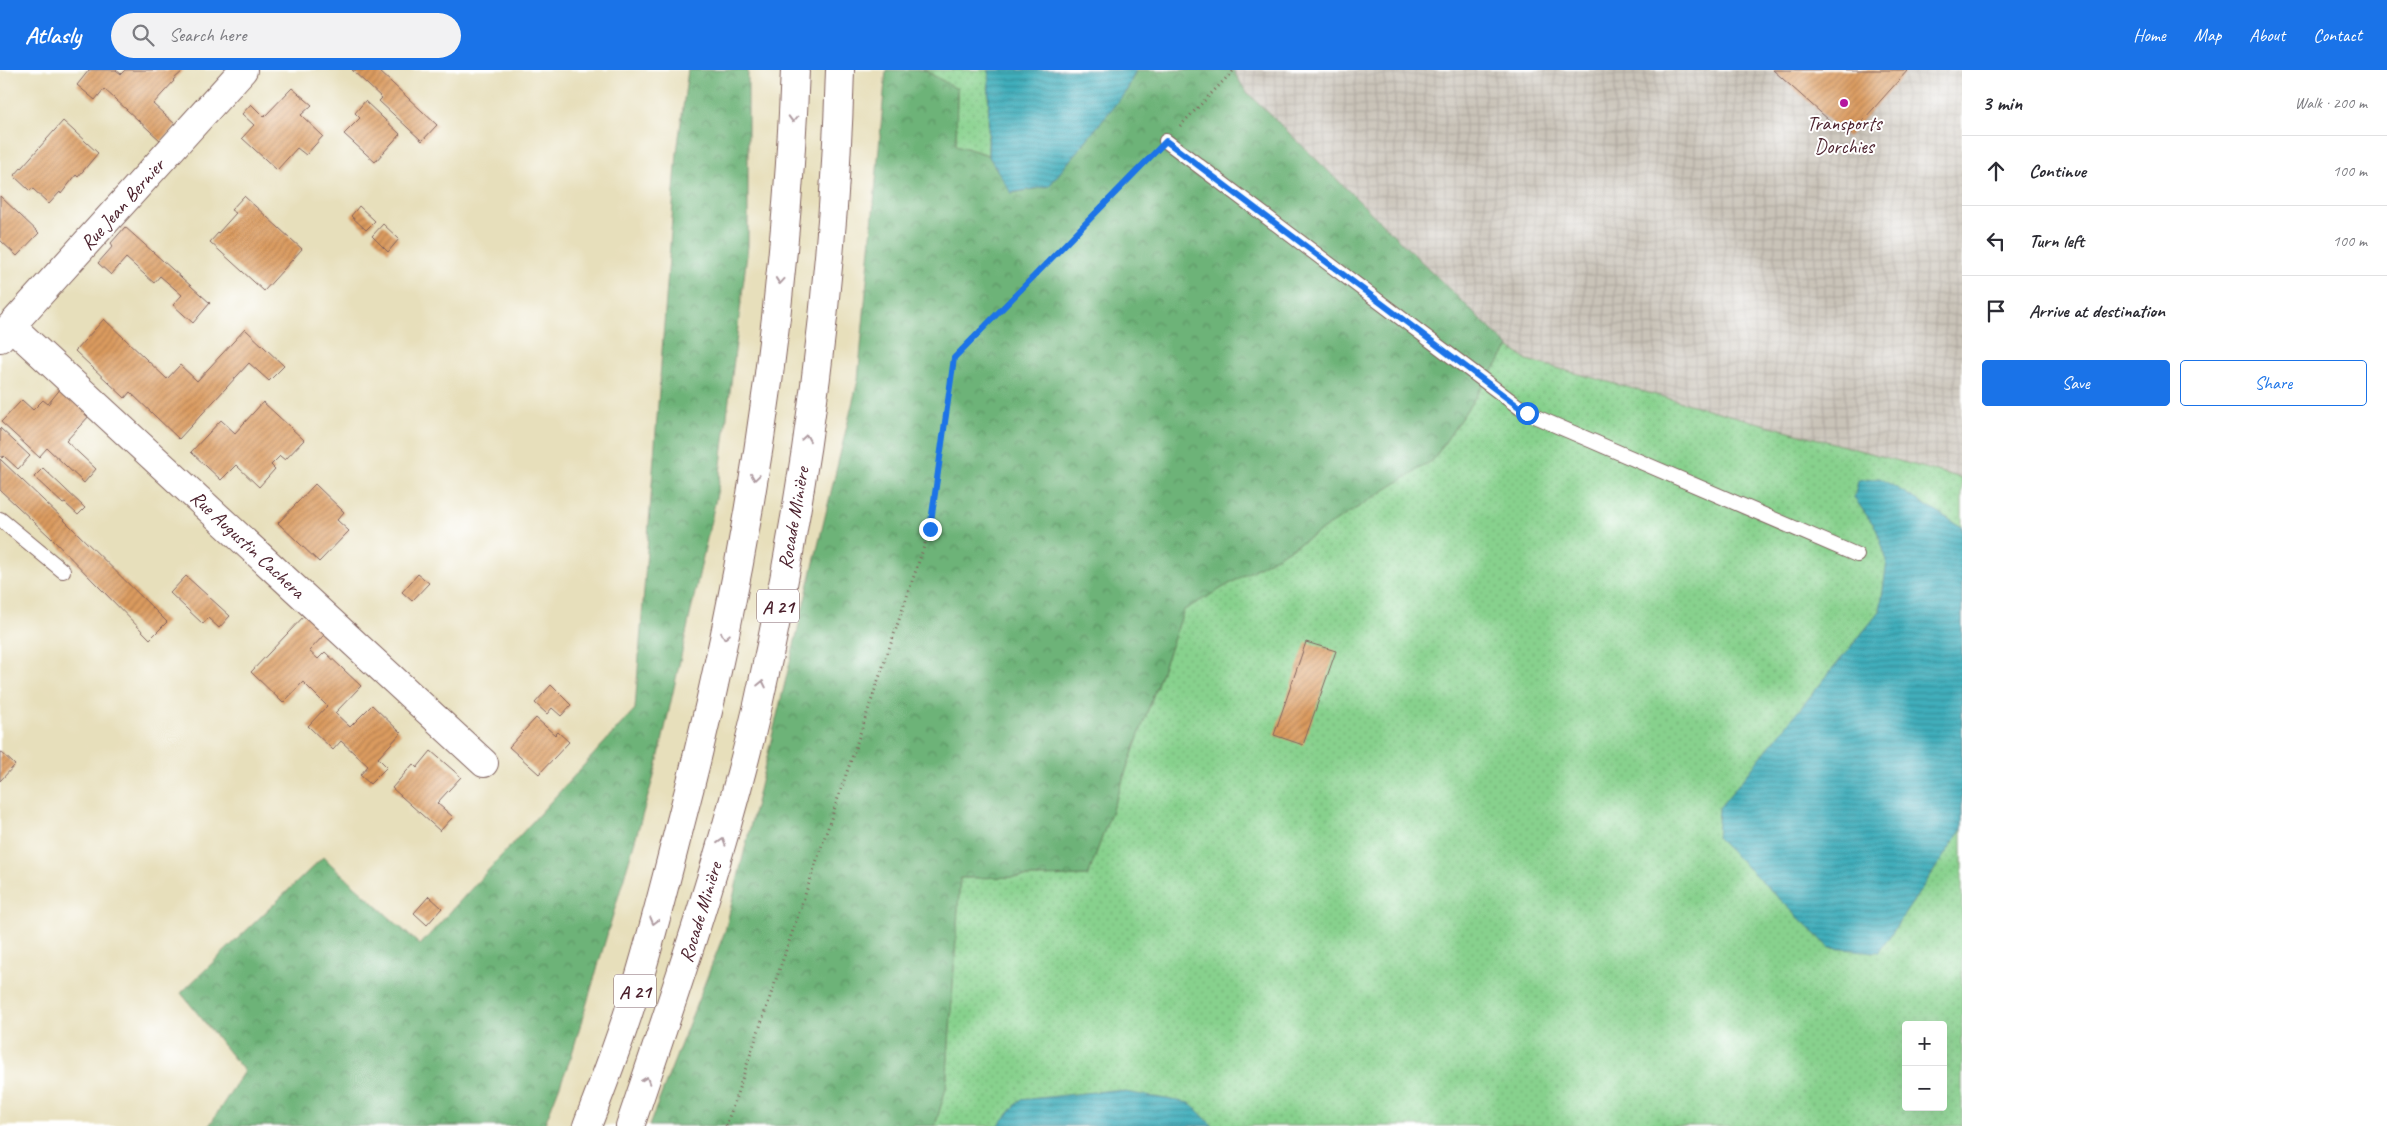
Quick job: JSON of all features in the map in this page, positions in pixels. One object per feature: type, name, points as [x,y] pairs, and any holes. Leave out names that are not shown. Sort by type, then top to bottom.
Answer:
[{"type":"main road","name":"Rue Jean Bernier","points":[[6,332],[243,70]]},
{"type":"main road","name":"Rocade Minière","points":[[587,1126],[633,1000],[693,776],[724,644],[752,494],[771,367],[785,229],[794,70]]},
{"type":"main road","name":"Rocade Minière","points":[[630,1126],[684,967],[723,837],[758,706],[777,612],[808,431],[828,259],[840,70]]},
{"type":"main road","name":"Rue Augustin Cachera","points":[[6,332],[484,763]]},
{"type":"lane","points":[[1166,141],[1527,413],[1857,555]]},
{"type":"lane","points":[[0,519],[62,571]]},
{"type":"path","points":[[726,1126],[930,529],[954,358],[1234,70]]},
{"type":"shaded area","points":[[1233,70],[1962,70],[1962,478],[1527,360],[1509,347],[1245,90]]},
{"type":"green space","points":[[688,70],[748,70],[748,246],[718,489],[656,769],[571,1057],[544,1126],[209,1126],[244,1071],[181,993],[323,857],[420,945],[635,709],[677,152]]},
{"type":"green space","points":[[886,70],[924,70],[957,89],[956,145],[988,155],[1012,193],[1049,186],[1127,90],[1136,70],[1233,70],[1245,90],[1509,347],[1433,460],[1309,538],[1184,610],[1088,876],[960,878],[946,1088],[935,1126],[649,1126],[725,931],[858,380]]},
{"type":"green space","points":[[924,70],[989,70],[988,155],[956,145],[957,89]]},
{"type":"green space","points":[[1509,347],[1527,360],[1962,478],[1962,1126],[935,1126],[946,1088],[960,878],[1088,876],[1184,610],[1309,538],[1433,460]]},
{"type":"water","points":[[989,70],[1136,70],[1127,90],[1049,186],[1011,193],[988,155]]},
{"type":"water","points":[[1880,478],[1962,527],[1962,829],[1879,952],[1830,948],[1717,838],[1719,808],[1880,611],[1887,561],[1876,528],[1854,498],[1858,481]]},
{"type":"water","points":[[1113,1090],[1190,1103],[1213,1126],[998,1126],[1020,1100]]},
{"type":"building","points":[[89,70],[116,70],[121,74],[125,70],[184,70],[153,104],[176,125],[161,141],[104,89],[95,100],[77,85]]},
{"type":"building","points":[[352,70],[378,70],[437,125],[422,141],[379,101],[382,98]]},
{"type":"building","name":"Transports Dorchies","points":[[1773,70],[1908,70],[1848,137]]},
{"type":"building","points":[[292,88],[312,105],[301,115],[323,136],[306,155],[297,148],[277,170],[242,138],[254,125],[242,114],[251,104],[264,117]]},
{"type":"building","points":[[365,101],[400,134],[375,162],[344,134],[360,118],[355,113]]},
{"type":"building","points":[[63,121],[98,153],[78,177],[76,175],[61,194],[60,192],[49,204],[32,188],[30,191],[14,176]]},
{"type":"building","points":[[0,196],[39,233],[17,256],[0,240]]},
{"type":"building","points":[[244,196],[302,249],[264,291],[210,242],[236,213],[231,210]]},
{"type":"building","points":[[359,206],[375,221],[366,230],[351,216]]},
{"type":"building","points":[[383,224],[399,239],[388,252],[372,236]]},
{"type":"building","points":[[125,227],[210,303],[193,323],[173,305],[182,295],[160,276],[154,283],[126,258],[111,275],[98,263],[113,246],[111,243]]},
{"type":"building","points":[[104,319],[167,379],[180,365],[197,381],[245,329],[284,366],[269,381],[249,363],[179,439],[130,392],[125,398],[75,351]]},
{"type":"building","points":[[62,387],[91,414],[66,441],[96,469],[84,483],[47,448],[39,457],[1,422],[22,400],[33,410],[43,400],[48,404]]},
{"type":"building","points":[[263,402],[304,440],[285,460],[280,456],[271,465],[275,469],[259,487],[236,465],[221,480],[191,452],[221,420],[235,433]]},
{"type":"building","points":[[0,428],[30,456],[18,469],[4,456],[2,458],[0,455]]},
{"type":"building","points":[[0,459],[167,622],[150,639],[49,536],[0,490]]},
{"type":"building","points":[[43,468],[85,508],[78,515],[34,477]]},
{"type":"building","points":[[315,484],[344,512],[337,520],[349,531],[319,562],[278,523]]},
{"type":"building","points":[[418,574],[429,583],[412,601],[402,592]]},
{"type":"building","points":[[186,576],[230,616],[219,628],[208,618],[203,624],[170,593]]},
{"type":"building","points":[[306,614],[326,633],[309,651],[318,659],[325,652],[361,686],[335,713],[350,727],[372,705],[401,733],[378,758],[387,767],[370,784],[360,775],[368,766],[341,741],[333,750],[308,726],[327,706],[303,682],[283,703],[251,672]]},
{"type":"building","points":[[1306,642],[1336,651],[1303,745],[1274,735]]},
{"type":"building","points":[[551,685],[571,705],[561,716],[552,708],[547,714],[535,703]]},
{"type":"building","points":[[536,718],[555,735],[558,732],[569,742],[539,774],[509,747]]},
{"type":"building","points":[[0,751],[15,765],[0,781]]},
{"type":"building","points":[[431,751],[461,777],[437,803],[453,817],[440,831],[392,788],[413,764],[417,768]]},
{"type":"building","points":[[429,896],[442,908],[427,925],[414,913]]},
{"type":"place","name":"Transports Dorchies","points":[[1844,103]]},
{"type":"route","points":[[930,529],[954,358],[1166,141],[1527,413]]}]
